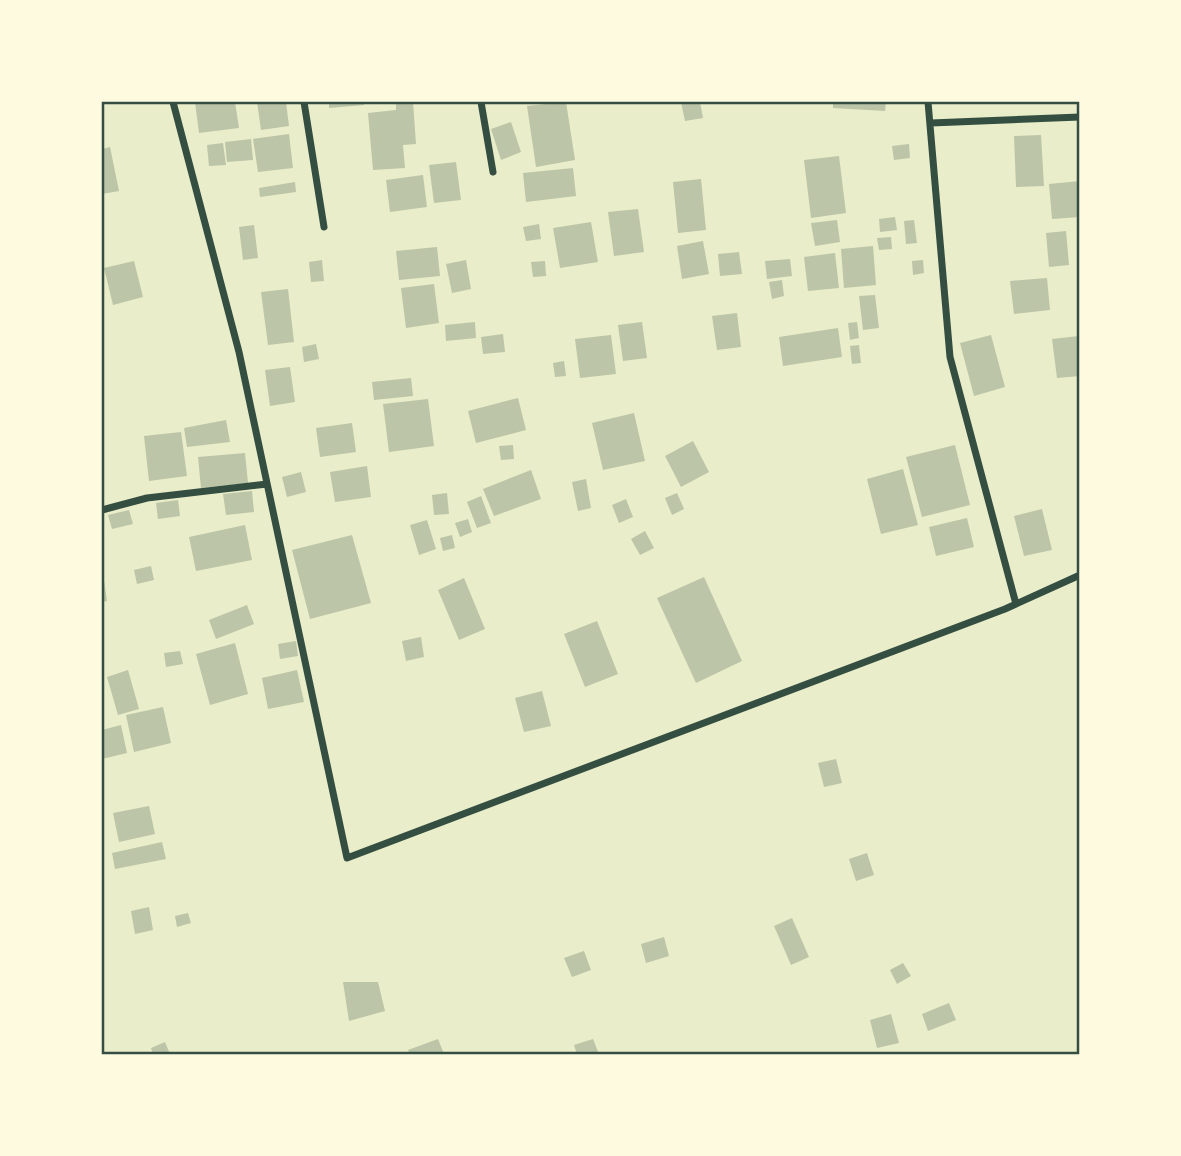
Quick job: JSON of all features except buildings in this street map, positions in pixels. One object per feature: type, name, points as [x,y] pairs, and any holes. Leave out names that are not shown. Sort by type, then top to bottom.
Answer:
[{"type":"street","points":[[173,102],[239,352],[346,858],[1016,604],[1080,575]]},
{"type":"street","points":[[304,102],[324,227]]},
{"type":"street","points":[[481,102],[494,172]]},
{"type":"street","points":[[928,102],[950,356],[1016,604]]},
{"type":"street","points":[[931,123],[1080,117]]},
{"type":"street","points":[[102,510],[147,498],[267,484]]}]
